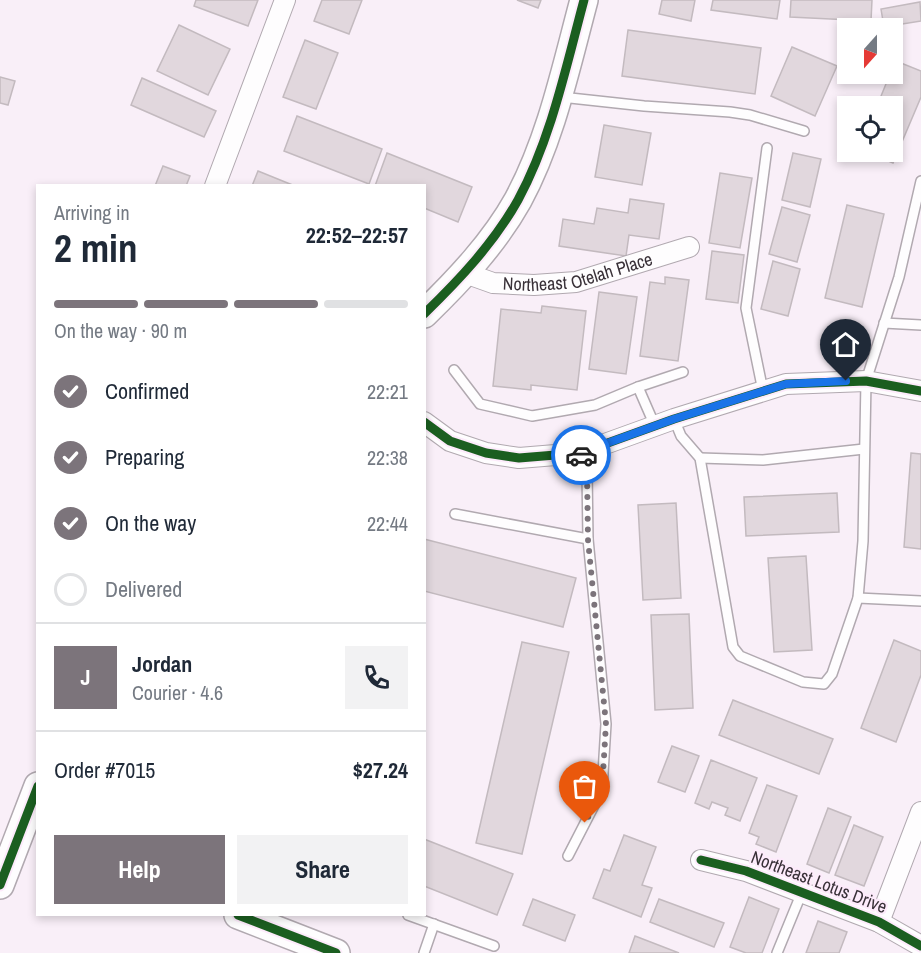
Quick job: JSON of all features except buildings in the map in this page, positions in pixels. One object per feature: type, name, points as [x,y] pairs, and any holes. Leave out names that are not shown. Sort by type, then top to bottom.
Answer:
[{"type":"street","points":[[216,184],[285,0]]},
{"type":"street","points":[[426,312],[465,273],[498,231],[517,201],[536,163],[558,96],[584,0]]},
{"type":"street","name":"Northeast Otelah Place","points":[[465,273],[493,283],[534,285],[576,282],[689,247]]},
{"type":"street","points":[[426,423],[450,441],[486,453],[519,458],[580,453],[786,384],[866,381],[921,391]]},
{"type":"street","points":[[0,885],[36,791]]},
{"type":"street","points":[[879,922],[921,812]]},
{"type":"street","name":"Northeast Lotus Drive","points":[[701,860],[746,871],[879,922],[921,946]]},
{"type":"street","points":[[241,916],[336,953]]},
{"type":"lane","points":[[558,96],[644,106],[730,112],[750,115],[804,130]]},
{"type":"lane","points":[[763,391],[746,308],[767,148]]},
{"type":"lane","points":[[638,387],[664,423],[681,436],[700,458],[733,647],[740,656],[802,682],[824,684],[832,674],[858,598],[863,541],[866,381],[899,277],[921,181]]},
{"type":"lane","points":[[884,323],[921,325]]},
{"type":"lane","points":[[454,370],[480,404],[532,416],[595,405],[683,372]]},
{"type":"lane","points":[[700,458],[763,460],[864,449]]},
{"type":"lane","points":[[568,856],[602,790],[606,724],[588,540],[587,471],[580,453]]},
{"type":"lane","points":[[455,514],[588,540]]},
{"type":"lane","points":[[858,598],[921,601]]},
{"type":"lane","points":[[777,953],[802,892]]},
{"type":"lane","points":[[411,916],[494,946]]},
{"type":"lane","points":[[424,953],[434,924]]},
{"type":"cycle path","points":[[426,312],[475,260],[498,231],[509,216],[530,177],[549,128],[584,0]]},
{"type":"cycle path","points":[[426,423],[450,441],[486,453],[519,458],[580,453],[674,419],[786,384],[866,381],[921,391]]},
{"type":"cycle path","points":[[0,885],[36,791]]},
{"type":"cycle path","points":[[701,860],[746,871],[879,922],[921,946]]},
{"type":"cycle path","points":[[241,916],[336,953]]},
{"type":"way so far","points":[[581,455],[587,471],[588,540],[606,724],[602,790],[585,823]]},
{"type":"route","points":[[581,455],[580,453],[674,419],[786,384],[846,381]]}]
